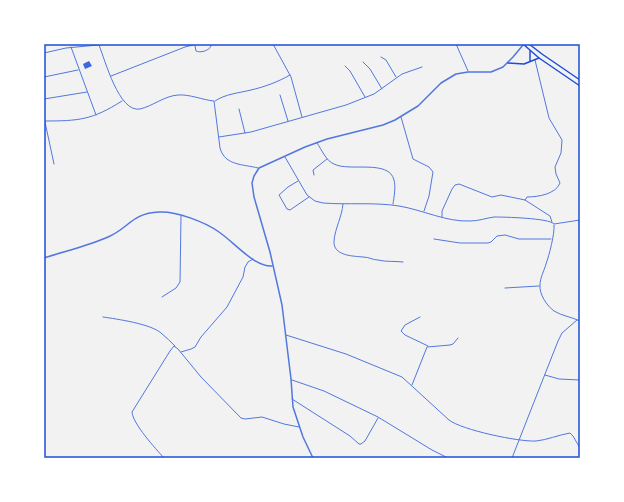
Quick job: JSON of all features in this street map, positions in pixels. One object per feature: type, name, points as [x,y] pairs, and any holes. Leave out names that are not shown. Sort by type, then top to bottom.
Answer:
[{"type":"main road","points":[[523,44],[539,58],[580,86]]},
{"type":"main road","points":[[529,44],[580,80]]},
{"type":"main road","points":[[530,50],[530,61]]},
{"type":"main road","points":[[508,62],[520,65],[539,58]]},
{"type":"street","points":[[44,52],[100,44],[119,95],[123,101],[131,107],[138,109],[178,95],[214,101],[271,84],[290,75]]},
{"type":"street","points":[[111,76],[198,44]]},
{"type":"street","points":[[194,45],[196,51],[199,52],[210,49],[211,44]]},
{"type":"street","points":[[273,44],[290,75],[302,117]]},
{"type":"street","points":[[456,44],[468,72]]},
{"type":"street","points":[[214,101],[220,151],[227,160],[237,164],[259,168],[317,142],[388,123],[401,117],[418,106],[441,84],[456,74],[495,71],[503,67],[523,44]]},
{"type":"street","points":[[71,48],[96,116]]},
{"type":"street","points":[[381,57],[386,60],[397,77]]},
{"type":"street","points":[[525,200],[527,197],[539,196],[555,190],[560,183],[555,169],[561,154],[562,140],[549,118],[535,59]]},
{"type":"street","points":[[363,62],[370,69],[382,90]]},
{"type":"street","points":[[345,66],[365,98]]},
{"type":"street","points":[[219,137],[245,133],[365,98],[382,90],[397,77],[408,71],[422,67]]},
{"type":"street","points":[[44,77],[79,70]]},
{"type":"street","points":[[44,99],[87,92]]},
{"type":"street","points":[[280,95],[288,121]]},
{"type":"street","points":[[54,164],[44,121],[79,120],[96,116],[123,101]]},
{"type":"street","points":[[239,108],[245,133]]},
{"type":"street","points":[[401,117],[413,159],[429,167],[433,172],[429,196],[424,212]]},
{"type":"street","points":[[317,142],[333,164],[338,166],[379,168],[389,172],[394,181],[393,205]]},
{"type":"street","points":[[284,157],[309,197],[315,201],[323,203],[393,205],[468,222],[494,217],[521,218],[552,222]]},
{"type":"street","points":[[314,175],[313,170],[328,159]]},
{"type":"street","points":[[259,168],[254,176],[252,185],[281,300],[295,415],[312,457]]},
{"type":"street","points":[[298,181],[279,195],[286,209],[290,210],[309,197]]},
{"type":"street","points":[[442,217],[442,210],[452,189],[457,184],[492,197],[501,195],[525,200],[550,217],[554,224]]},
{"type":"street","points":[[343,204],[341,218],[334,241],[336,249],[339,252],[378,260],[403,262]]},
{"type":"street","points":[[44,258],[109,236],[141,215],[162,212],[181,216],[215,229],[253,259],[264,265],[273,266]]},
{"type":"street","points":[[162,297],[176,288],[180,282],[181,216]]},
{"type":"street","points":[[554,224],[580,220]]},
{"type":"street","points":[[554,224],[548,259],[540,285],[545,301],[551,308],[580,321]]},
{"type":"street","points":[[434,239],[460,243],[488,243],[492,242],[498,235],[505,235],[515,238],[552,239]]},
{"type":"street","points":[[180,352],[192,349],[197,345],[201,337],[228,305],[242,277],[245,267],[248,262],[253,259]]},
{"type":"street","points":[[505,288],[540,285]]},
{"type":"street","points":[[103,317],[123,320],[154,329],[162,333],[176,346],[201,377],[241,418],[246,419],[262,417],[299,427]]},
{"type":"street","points":[[420,318],[404,324],[402,332],[428,346],[450,345],[458,338]]},
{"type":"street","points":[[512,458],[560,336],[577,320]]},
{"type":"street","points":[[285,335],[346,354],[402,377],[454,424],[518,440],[539,440],[570,433],[580,448]]},
{"type":"street","points":[[164,458],[149,441],[136,422],[132,412],[170,351],[176,346]]},
{"type":"street","points":[[412,385],[428,346]]},
{"type":"street","points":[[545,374],[559,379],[580,380]]},
{"type":"street","points":[[291,379],[324,391],[378,417],[448,458]]},
{"type":"street","points":[[292,398],[350,436],[359,444],[365,441],[378,417]]},
{"type":"building","points":[[89,61],[92,66],[85,69],[83,64]]}]
